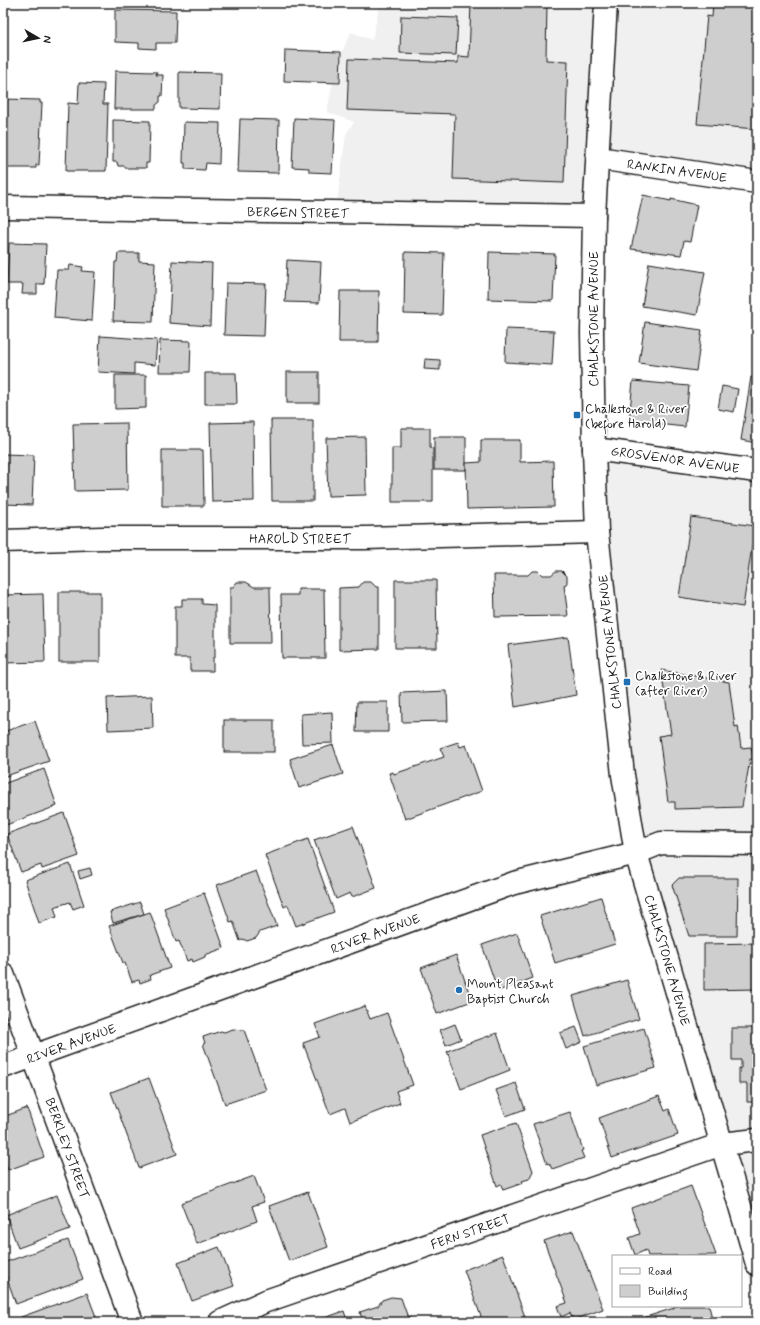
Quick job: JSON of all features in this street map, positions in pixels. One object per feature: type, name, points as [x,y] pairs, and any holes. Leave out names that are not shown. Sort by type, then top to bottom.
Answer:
[{"type":"street","name":"CHALKSTONE AVENUE","points":[[606,3],[594,216],[592,333],[594,448],[597,532],[623,776],[636,853],[757,1264]]},
{"type":"street","name":"RANKIN AVENUE","points":[[598,158],[757,182]]},
{"type":"street","name":"BERGEN STREET","points":[[3,207],[594,216]]},
{"type":"street","name":"GROSVENOR AVENUE","points":[[594,448],[757,471]]},
{"type":"street","name":"HAROLD STREET","points":[[3,541],[102,538],[365,538],[597,532]]},
{"type":"street","name":"RIVER AVENUE","points":[[3,1067],[514,883],[636,853],[661,843],[757,844]]},
{"type":"street","name":"BERKLEY STREET","points":[[3,974],[132,1322]]},
{"type":"street","name":"FERN STREET","points":[[220,1322],[266,1301],[722,1144],[757,1140]]},
{"type":"shaded area","points":[[380,3],[757,3],[757,185],[600,162],[584,216],[336,211],[346,134],[354,122],[327,112],[336,65],[351,32],[372,40]]},
{"type":"shaded area","points":[[587,453],[757,475],[757,1304],[622,850],[586,531]]},
{"type":"building","points":[[471,3],[547,3],[546,60],[568,61],[564,183],[453,179],[455,114],[347,110],[349,59],[458,63],[458,56],[469,57]]},
{"type":"building","points":[[713,3],[757,3],[756,129],[697,124],[707,16],[712,17]]},
{"type":"building","points":[[115,10],[176,11],[175,43],[156,43],[156,49],[139,48],[139,43],[115,42]]},
{"type":"building","points":[[401,16],[458,18],[456,55],[400,53]]},
{"type":"building","points":[[285,50],[341,52],[340,83],[284,81]]},
{"type":"building","points":[[115,71],[157,72],[156,75],[163,75],[162,96],[160,96],[160,102],[156,105],[156,109],[114,109]]},
{"type":"building","points":[[179,72],[221,73],[220,109],[179,108]]},
{"type":"building","points":[[79,83],[104,84],[103,104],[108,104],[106,171],[66,171],[68,103],[78,104]]},
{"type":"building","points":[[3,99],[40,100],[40,103],[42,103],[39,165],[36,165],[36,168],[3,168]]},
{"type":"building","points":[[294,118],[335,120],[332,173],[309,172],[309,168],[292,167]]},
{"type":"building","points":[[240,119],[279,120],[278,173],[238,172]]},
{"type":"building","points":[[113,120],[150,121],[149,163],[146,163],[146,168],[125,168],[125,166],[118,166],[117,162],[113,162]]},
{"type":"building","points":[[184,122],[220,123],[219,164],[206,163],[205,170],[185,169],[185,163],[183,163]]},
{"type":"building","points":[[643,195],[697,205],[690,242],[684,241],[681,255],[631,249]]},
{"type":"building","points":[[9,243],[46,244],[44,284],[37,284],[37,294],[22,294],[23,284],[7,284]]},
{"type":"building","points":[[405,252],[444,253],[442,315],[404,314]]},
{"type":"building","points":[[489,252],[555,254],[553,301],[488,299]]},
{"type":"building","points":[[118,253],[139,253],[139,261],[155,262],[153,322],[113,321],[115,262],[117,262]]},
{"type":"building","points":[[287,260],[321,262],[319,303],[285,302]]},
{"type":"building","points":[[172,261],[212,263],[210,326],[169,323]]},
{"type":"building","points":[[649,263],[705,272],[697,315],[642,306]]},
{"type":"building","points":[[70,265],[83,267],[82,271],[95,272],[92,321],[54,318],[57,270],[69,270]]},
{"type":"building","points":[[226,283],[266,284],[264,336],[224,335]]},
{"type":"building","points":[[340,291],[379,291],[378,342],[339,342]]},
{"type":"building","points":[[645,322],[702,330],[696,371],[639,363]]},
{"type":"building","points":[[506,329],[554,331],[552,365],[505,362]]},
{"type":"building","points":[[100,336],[157,340],[155,365],[134,363],[134,374],[98,372]]},
{"type":"building","points":[[160,340],[191,341],[190,372],[159,372]]},
{"type":"building","points":[[425,359],[440,360],[440,370],[424,369]]},
{"type":"building","points":[[287,372],[319,372],[319,403],[287,403]]},
{"type":"building","points":[[205,373],[236,373],[237,404],[205,404]]},
{"type":"building","points":[[115,375],[146,375],[146,408],[115,409]]},
{"type":"building","points":[[751,377],[757,378],[757,443],[741,440]]},
{"type":"building","points":[[633,381],[689,386],[685,427],[629,421]]},
{"type":"building","points":[[722,386],[738,389],[734,412],[718,409]]},
{"type":"building","points":[[271,420],[313,420],[313,501],[272,501]]},
{"type":"building","points":[[253,422],[254,501],[212,502],[210,423]]},
{"type":"building","points":[[127,423],[128,490],[75,491],[73,424]]},
{"type":"building","points":[[401,428],[430,428],[430,447],[433,448],[433,502],[392,502],[392,448],[401,448]]},
{"type":"building","points":[[365,437],[366,495],[328,496],[326,438]]},
{"type":"building","points":[[434,437],[466,437],[466,470],[434,470]]},
{"type":"building","points":[[481,440],[520,440],[520,462],[553,461],[554,507],[467,509],[466,463],[481,462]]},
{"type":"building","points":[[162,450],[203,450],[204,506],[162,506]]},
{"type":"building","points":[[3,454],[34,455],[32,505],[3,504]]},
{"type":"building","points":[[691,517],[755,526],[743,607],[679,597]]},
{"type":"building","points":[[532,571],[538,571],[542,575],[551,575],[556,571],[562,571],[567,576],[567,583],[564,586],[568,616],[495,617],[494,575],[528,575]]},
{"type":"building","points":[[395,580],[436,580],[437,648],[395,648]]},
{"type":"building","points":[[237,582],[246,582],[254,587],[270,587],[271,643],[230,643],[230,587],[233,587]]},
{"type":"building","points":[[363,582],[371,582],[376,587],[379,587],[379,649],[339,650],[339,588],[359,587]]},
{"type":"building","points":[[298,589],[324,589],[325,658],[282,658],[281,595],[298,595]]},
{"type":"building","points":[[59,592],[100,592],[100,662],[59,662]]},
{"type":"building","points":[[43,594],[45,662],[3,663],[3,595]]},
{"type":"building","points":[[182,599],[202,599],[202,604],[215,605],[215,657],[213,657],[213,671],[190,671],[190,658],[175,658],[175,606],[182,606]]},
{"type":"building","points":[[568,637],[576,695],[515,707],[508,645]]},
{"type":"building","points":[[661,670],[729,682],[735,727],[738,726],[741,748],[751,747],[753,759],[750,759],[742,807],[675,809],[675,802],[668,802],[659,736],[671,734]]},
{"type":"building","points":[[447,691],[448,721],[402,722],[401,693]]},
{"type":"building","points":[[152,696],[153,728],[108,730],[107,698]]},
{"type":"building","points":[[357,702],[388,702],[388,732],[356,732]]},
{"type":"building","points":[[332,712],[333,743],[302,744],[301,714]]},
{"type":"building","points":[[224,720],[274,720],[274,752],[224,752]]},
{"type":"building","points":[[35,721],[49,761],[3,777],[3,732]]},
{"type":"building","points":[[458,742],[460,747],[466,745],[482,791],[405,819],[389,773],[393,772],[394,774],[444,757],[440,748]]},
{"type":"building","points":[[333,745],[343,774],[299,788],[290,759]]},
{"type":"building","points":[[44,769],[57,806],[6,825],[3,823],[3,784]]},
{"type":"building","points":[[64,813],[79,856],[42,869],[41,865],[21,872],[7,834]]},
{"type":"building","points":[[353,826],[376,888],[352,897],[350,893],[336,899],[314,840]]},
{"type":"building","points":[[308,839],[334,912],[296,926],[288,905],[284,907],[265,855]]},
{"type":"building","points":[[70,864],[84,905],[73,909],[70,902],[54,907],[57,917],[39,923],[25,880]]},
{"type":"building","points":[[90,868],[92,875],[80,879],[78,871]]},
{"type":"building","points":[[256,871],[277,926],[260,932],[256,938],[247,941],[243,939],[240,941],[233,921],[230,922],[217,885]]},
{"type":"building","points":[[679,878],[738,878],[737,936],[689,936],[672,885]]},
{"type":"building","points":[[204,893],[224,948],[205,955],[205,957],[193,962],[192,959],[187,961],[179,941],[176,942],[164,908]]},
{"type":"building","points":[[601,897],[615,944],[555,963],[540,916]]},
{"type":"building","points":[[140,902],[144,914],[113,923],[110,912]]},
{"type":"building","points":[[150,912],[170,968],[150,975],[151,979],[140,983],[139,980],[132,982],[109,926]]},
{"type":"building","points":[[517,933],[533,978],[498,991],[482,945]]},
{"type":"building","points":[[757,943],[757,989],[704,990],[704,944]]},
{"type":"building","points":[[456,955],[472,1001],[437,1014],[421,968]]},
{"type":"building","points":[[627,980],[639,1019],[585,1036],[573,996]]},
{"type":"building","points":[[365,1006],[370,1019],[387,1013],[413,1085],[396,1091],[400,1103],[350,1122],[345,1108],[330,1114],[303,1043],[320,1037],[315,1024]]},
{"type":"building","points":[[455,1024],[461,1039],[446,1045],[440,1030]]},
{"type":"building","points":[[576,1027],[582,1042],[566,1049],[560,1033]]},
{"type":"building","points":[[644,1028],[656,1068],[596,1085],[584,1046]]},
{"type":"building","points":[[732,1028],[757,1028],[757,1102],[747,1102],[747,1084],[739,1084],[739,1068],[741,1068],[741,1060],[732,1060]]},
{"type":"building","points":[[233,1029],[244,1030],[266,1090],[225,1104],[203,1044],[205,1043],[203,1037]]},
{"type":"building","points":[[497,1033],[510,1070],[461,1089],[447,1051]]},
{"type":"building","points":[[149,1078],[177,1154],[139,1168],[111,1092]]},
{"type":"building","points":[[516,1083],[525,1109],[506,1116],[496,1090]]},
{"type":"building","points":[[659,1096],[665,1111],[669,1109],[678,1135],[612,1158],[599,1118]]},
{"type":"building","points":[[27,1108],[44,1157],[8,1170],[3,1157],[3,1117]]},
{"type":"building","points":[[570,1112],[583,1150],[581,1151],[584,1158],[552,1169],[549,1163],[547,1164],[533,1124]]},
{"type":"building","points":[[516,1123],[533,1171],[529,1179],[522,1181],[523,1183],[503,1190],[501,1184],[497,1186],[480,1135]]},
{"type":"building","points":[[254,1176],[264,1202],[252,1206],[257,1221],[197,1244],[181,1203]]},
{"type":"building","points":[[691,1186],[716,1255],[648,1255],[646,1250],[635,1255],[629,1238],[640,1234],[631,1208]]},
{"type":"building","points":[[308,1192],[328,1247],[289,1261],[269,1206]]},
{"type":"building","points":[[57,1195],[70,1229],[18,1248],[6,1215]]},
{"type":"building","points":[[573,1231],[603,1309],[573,1320],[570,1313],[561,1317],[557,1306],[567,1303],[544,1241]]},
{"type":"building","points":[[68,1240],[83,1279],[16,1304],[3,1267],[3,1263]]},
{"type":"building","points":[[219,1247],[234,1286],[192,1301],[178,1263]]},
{"type":"building","points":[[503,1255],[525,1317],[511,1322],[483,1322],[464,1270]]},
{"type":"building","points":[[87,1293],[98,1322],[23,1322],[21,1317]]},
{"type":"building","points":[[391,1297],[401,1298],[407,1315],[414,1322],[363,1322],[360,1312],[378,1306],[382,1300]]},
{"type":"building","points":[[709,1307],[713,1322],[645,1322],[643,1318],[674,1308]]},
{"type":"building","points":[[344,1311],[347,1320],[351,1318],[352,1322],[323,1322],[322,1319]]},
{"type":"place","name":"Chalkstone & River (before Harold)","points":[[577,415]]},
{"type":"place","name":"Chalkstone & River (after River)","points":[[627,682]]},
{"type":"place","name":"Mount Pleasant Baptist Church","points":[[459,990]]}]
